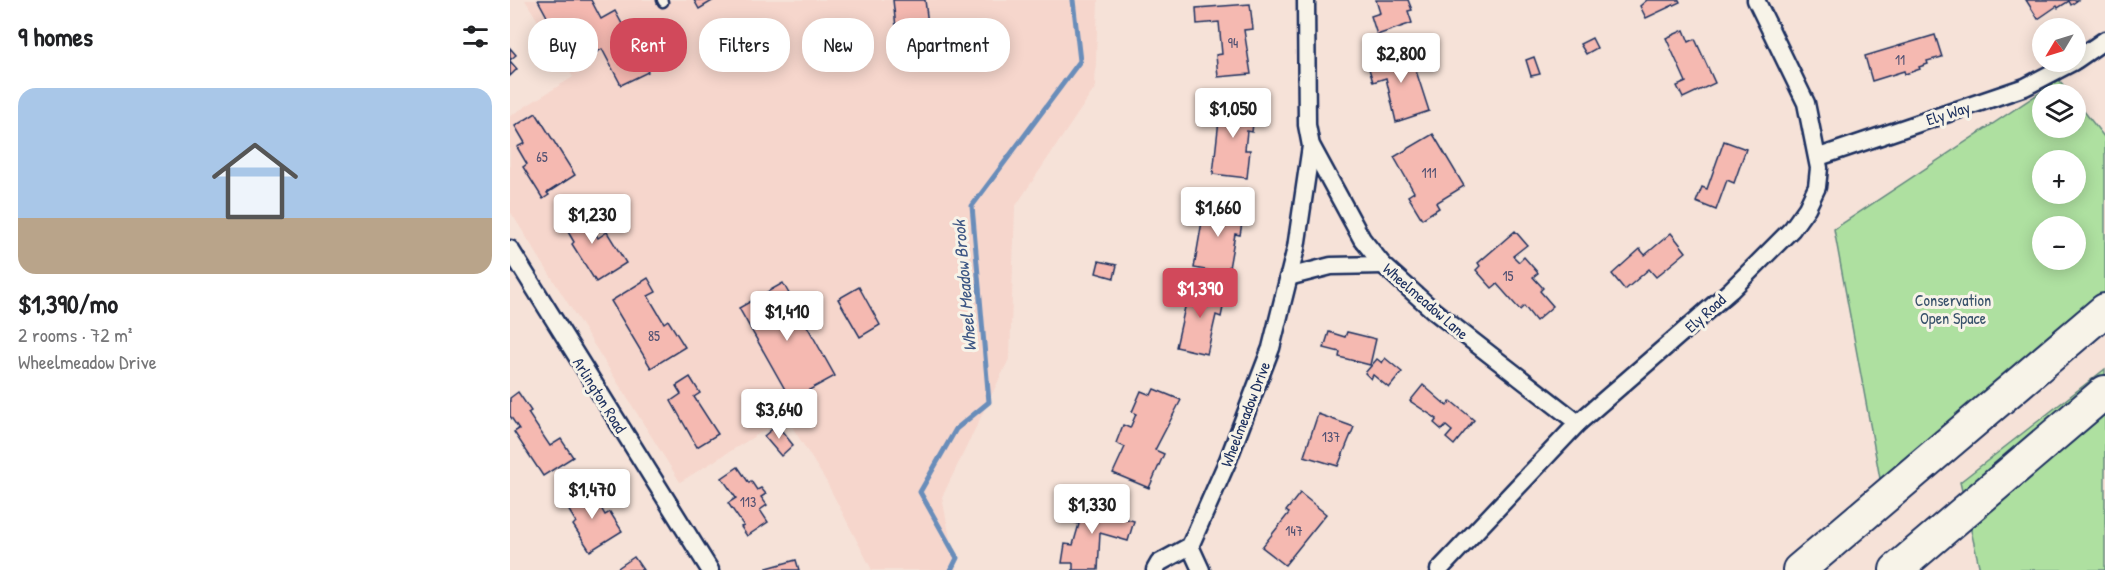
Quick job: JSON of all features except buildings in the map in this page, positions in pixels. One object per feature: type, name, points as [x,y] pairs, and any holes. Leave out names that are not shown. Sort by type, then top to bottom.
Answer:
[{"type":"highway","points":[[1799,570],[2105,310]]},
{"type":"highway","points":[[1896,570],[2105,392]]},
{"type":"street","name":"Wheelmeadow Drive","points":[[1190,546],[1256,390],[1271,348],[1303,214],[1311,146],[1307,125],[1306,0]]},
{"type":"street","name":"Ely Road","points":[[1440,570],[1578,423],[1693,326],[1792,229],[1807,208],[1817,187],[1819,157],[1806,103],[1756,0]]},
{"type":"street","name":"Ely Way","points":[[2086,53],[2105,40]]},
{"type":"street","name":"Ely Way","points":[[1819,157],[2025,87],[2054,72]]},
{"type":"street","name":"Wheelmeadow Lane","points":[[1311,146],[1362,239],[1383,265],[1434,311],[1578,423]]},
{"type":"street","name":"Arlington Road","points":[[510,249],[710,570]]},
{"type":"street","points":[[1288,276],[1331,266],[1383,265]]},
{"type":"street","points":[[1155,570],[1159,563],[1190,546],[1201,570]]},
{"type":"shaded area","points":[[525,0],[1098,0],[1095,88],[1015,207],[1010,357],[942,497],[956,570],[872,570],[826,481],[786,417],[680,482],[510,211],[510,116],[573,77],[570,72],[598,72],[598,18],[536,18]]},
{"type":"green space","name":"Conservation Open Space","points":[[2032,98],[2032,138],[2086,138],[2086,114],[2105,138],[2105,329],[1881,484],[1834,229]]},
{"type":"green space","points":[[2105,369],[2105,570],[1980,570],[1960,482]]},
{"type":"waterway","name":"Wheel Meadow Brook","points":[[951,570],[957,558],[920,492],[956,429],[989,402],[972,206],[1080,61],[1073,0]]}]
